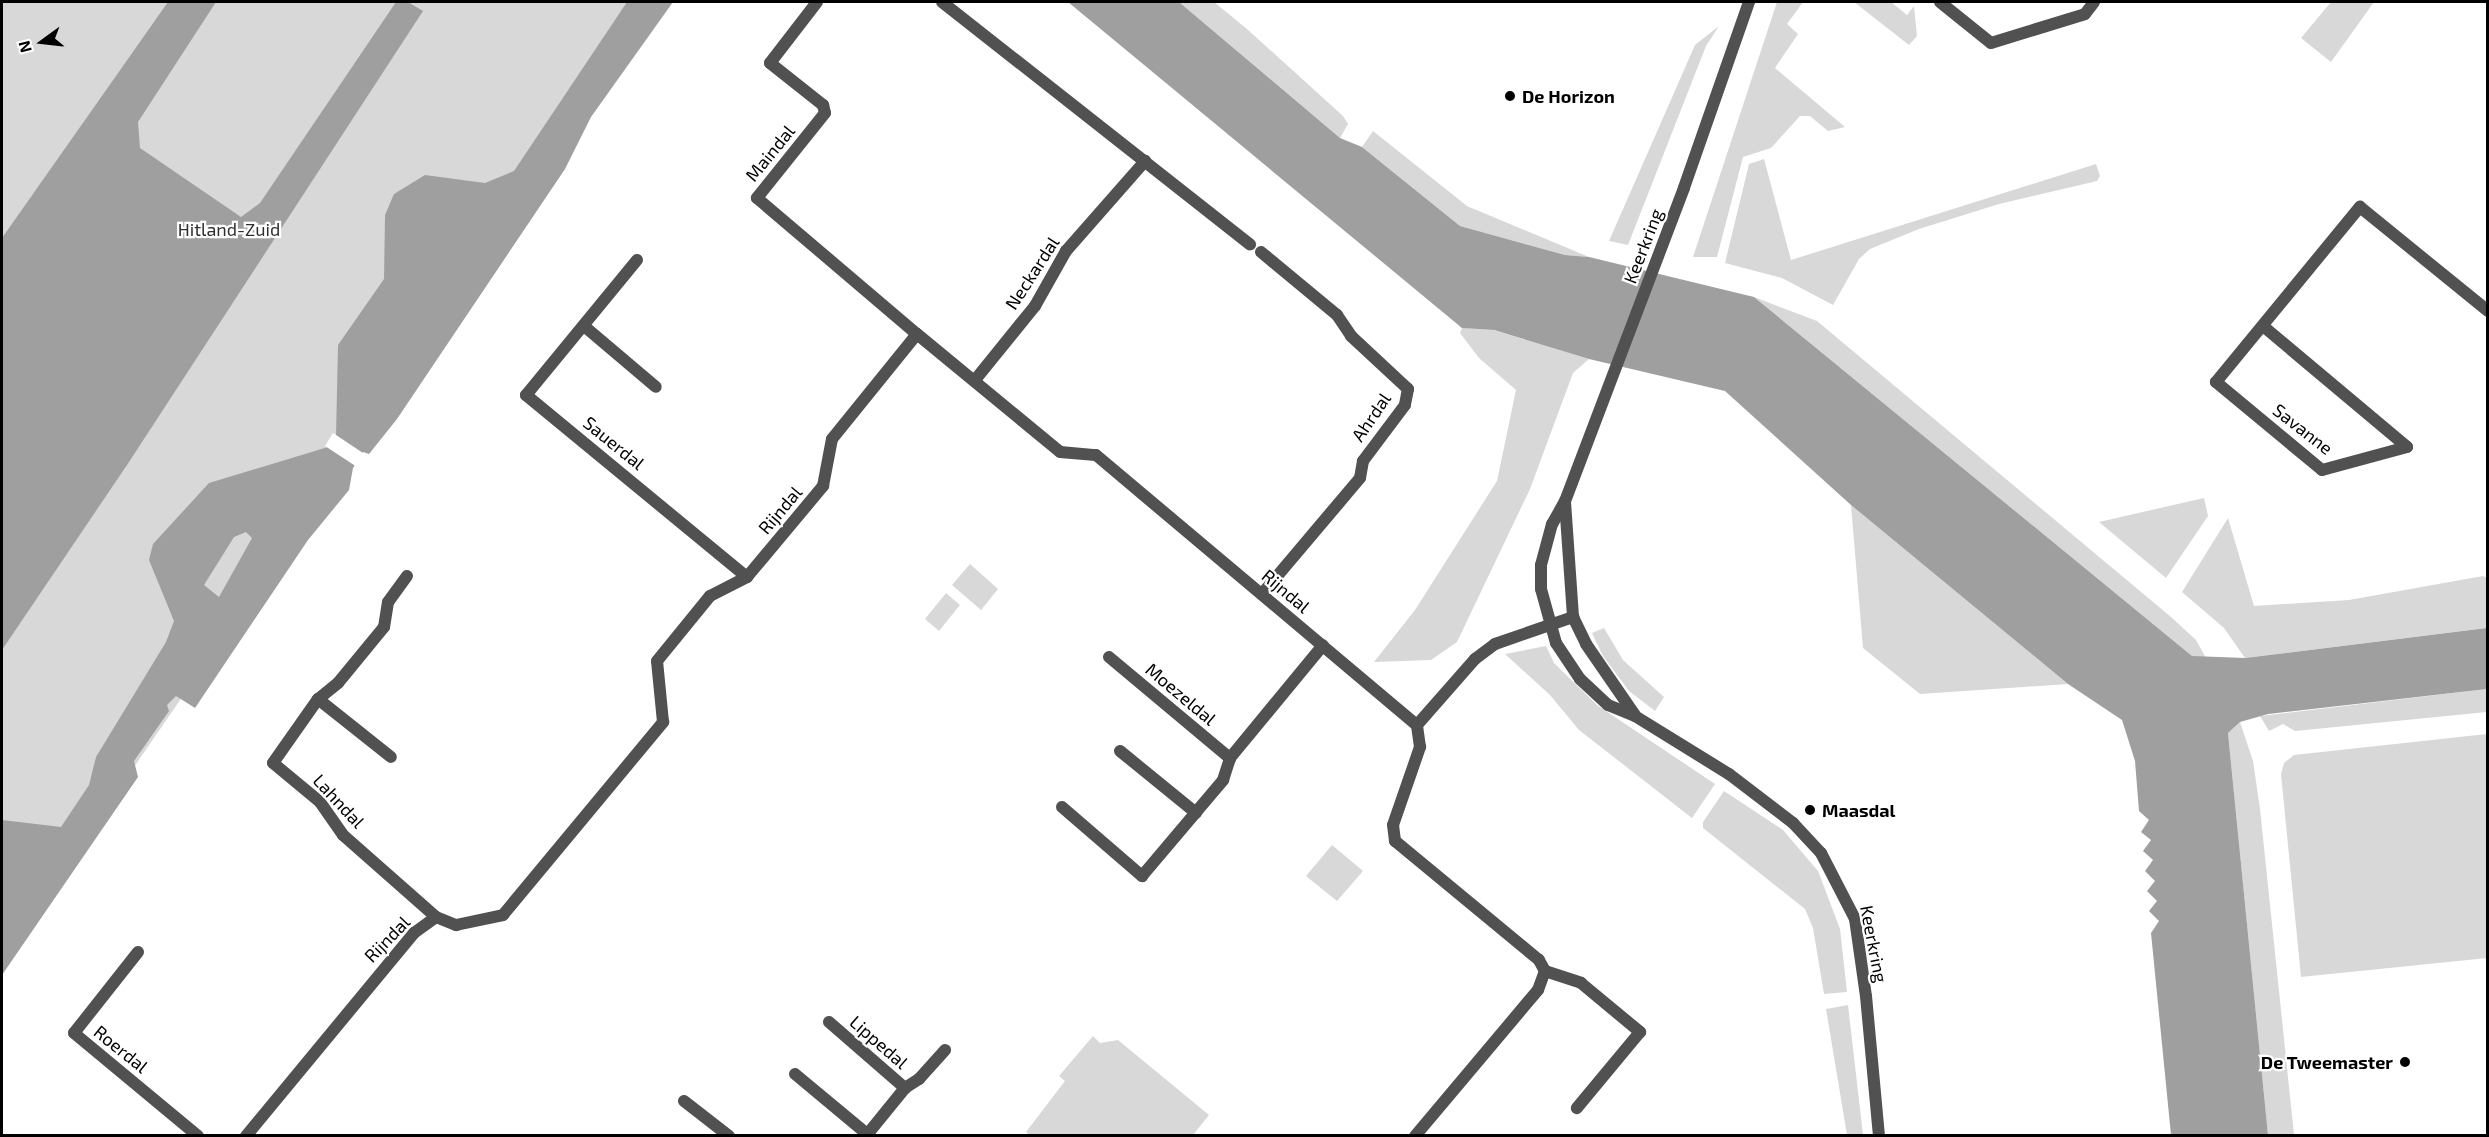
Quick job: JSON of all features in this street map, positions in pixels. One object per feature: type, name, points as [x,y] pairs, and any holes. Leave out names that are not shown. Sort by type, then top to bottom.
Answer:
[{"type":"street","name":"Maindal","points":[[818,2],[770,63],[823,105],[825,113],[757,198],[917,334]]},
{"type":"street","points":[[942,2],[1250,244]]},
{"type":"street","name":"Keerkring","points":[[1749,2],[1662,248],[1565,501],[1552,524],[1541,565],[1540,589],[1548,624],[1565,660],[1580,679],[1608,705],[1635,716],[1729,774],[1794,823],[1821,853],[1840,884],[1856,930],[1879,1136]]},
{"type":"street","points":[[1940,2],[1991,43],[2078,17],[2094,2]]},
{"type":"street","name":"Neckardal","points":[[975,380],[1035,306],[1066,251],[1145,161]]},
{"type":"street","name":"Savanne","points":[[2263,326],[2407,447],[2322,470],[2216,382],[2360,207],[2487,311]]},
{"type":"street","name":"Ahrdal","points":[[1262,252],[1337,315],[1351,336],[1408,389],[1405,405],[1363,461],[1360,478],[1262,594]]},
{"type":"street","name":"Sauerdal","points":[[637,260],[526,395],[747,577]]},
{"type":"street","points":[[584,326],[656,387]]},
{"type":"street","name":"Rijndal","points":[[246,1136],[355,1000],[414,933],[436,917],[456,925],[503,915],[663,722],[657,661],[710,596],[747,577],[823,486],[832,439],[917,334],[1060,452],[1096,455],[1418,725]]},
{"type":"street","name":"Keerkring","points":[[1565,501],[1573,617],[1586,644],[1635,716]]},
{"type":"street","name":"Lahndal","points":[[407,576],[388,602],[384,627],[338,683],[318,699],[273,763],[320,802],[343,835],[425,903],[436,917]]},
{"type":"street","points":[[1573,617],[1498,642],[1475,659],[1418,725],[1420,747],[1393,825],[1395,841],[1539,960],[1545,971],[1581,983],[1640,1032],[1577,1108]]},
{"type":"street","points":[[1062,807],[1142,876],[1224,780],[1230,758],[1323,645]]},
{"type":"street","name":"Moezeldal","points":[[1109,657],[1230,758]]},
{"type":"street","points":[[318,699],[392,757]]},
{"type":"street","points":[[1120,752],[1196,813]]},
{"type":"street","name":"Roerdal","points":[[138,952],[74,1033],[198,1136]]},
{"type":"street","points":[[1415,1136],[1538,990],[1545,971]]},
{"type":"street","name":"Lippedal","points":[[829,1022],[905,1089]]},
{"type":"street","name":"Lippedal","points":[[795,1074],[867,1135],[905,1089],[919,1079],[945,1050]]},
{"type":"street","points":[[684,1101],[729,1136]]},
{"type":"green space","name":"Hitland-Zuid","points":[[2,2],[660,2],[2,959]]},
{"type":"green space","points":[[1179,2],[1214,2],[1247,29],[1343,116],[1348,124],[1340,138]]},
{"type":"green space","points":[[1777,2],[1803,2],[1787,24],[1798,34],[1775,68],[1845,127],[1828,131],[1810,116],[1800,116],[1771,148],[1743,157],[1717,257],[1693,257]]},
{"type":"green space","points":[[1854,2],[1891,2],[1907,15],[1914,6],[1917,36],[1909,45]]},
{"type":"green space","points":[[2331,2],[2374,2],[2331,62],[2301,38]]},
{"type":"green space","points":[[1719,26],[1706,46],[1628,245],[1609,241],[1695,45]]},
{"type":"green space","points":[[1373,131],[1467,206],[1589,257],[1565,255],[1460,226],[1362,147]]},
{"type":"green space","points":[[1764,159],[1791,260],[2096,164],[2100,176],[2097,181],[1999,204],[1919,229],[1870,249],[1859,259],[1833,305],[1782,278],[1725,263],[1749,164]]},
{"type":"green space","points":[[1754,297],[1817,321],[2171,617],[2196,640],[2206,658],[2192,656]]},
{"type":"green space","points":[[1462,328],[1493,330],[1589,359],[1573,373],[1530,489],[1457,642],[1431,660],[1374,662],[1415,610],[1497,481],[1516,390],[1479,358],[1460,333]]},
{"type":"green space","points":[[2204,498],[2208,516],[2166,578],[2099,522]]},
{"type":"green space","points":[[1851,505],[2068,684],[1920,694],[1863,648]]},
{"type":"green space","points":[[2228,518],[2254,606],[2349,600],[2483,576],[2487,578],[2487,628],[2245,658],[2224,628],[2182,592]]},
{"type":"green space","points":[[970,564],[998,589],[981,610],[952,585]]},
{"type":"green space","points":[[946,593],[960,605],[939,631],[925,619]]},
{"type":"green space","points":[[1604,628],[1623,660],[1664,697],[1655,711],[1629,691],[1603,656],[1592,633]]},
{"type":"green space","points":[[1546,646],[1554,663],[1597,705],[1715,784],[1692,818],[1579,730],[1550,695],[1505,654]]},
{"type":"green space","points":[[2487,689],[2487,712],[2295,731],[2283,724],[2269,731],[2260,716]]},
{"type":"green space","points":[[2240,722],[2253,761],[2260,809],[2294,1135],[2268,1135],[2228,733]]},
{"type":"green space","points":[[2487,734],[2487,958],[2301,977],[2281,774],[2284,763],[2294,755]]},
{"type":"green space","points":[[1724,791],[1783,830],[1818,871],[1840,929],[1847,992],[1824,994],[1813,928],[1805,909],[1703,828],[1703,822]]},
{"type":"green space","points":[[1332,845],[1363,871],[1337,901],[1306,876]]},
{"type":"green space","points":[[1848,1005],[1863,1135],[1847,1135],[1826,1009]]},
{"type":"green space","points":[[1093,1036],[1100,1043],[1118,1040],[1209,1115],[1193,1135],[1031,1136],[1026,1132],[1065,1081],[1059,1076]]},
{"type":"shaded area","points":[[168,2],[216,2],[138,122],[140,148],[241,217],[260,203],[396,2],[408,2],[423,11],[129,462],[2,650],[2,238]]},
{"type":"shaded area","points":[[627,2],[673,2],[591,117],[565,169],[397,419],[369,454],[363,452],[353,468],[349,490],[308,540],[195,708],[176,696],[167,705],[169,711],[134,761],[138,777],[2,975],[2,820],[61,827],[89,785],[96,757],[166,642],[174,621],[149,560],[153,544],[209,483],[328,447],[336,436],[338,345],[384,279],[385,215],[394,194],[425,175],[485,183],[514,171]],"holes":[[[246,532],[252,538],[219,597],[204,585],[234,537]]]},
{"type":"shaded area","points":[[1068,2],[1179,2],[1340,138],[1362,147],[1460,226],[1565,255],[1589,257],[1754,297],[2192,656],[2245,658],[2487,628],[2487,689],[2268,714],[2240,722],[2228,733],[2268,1135],[2171,1135],[2151,933],[2159,921],[2149,911],[2157,901],[2147,891],[2155,881],[2145,871],[2153,860],[2143,851],[2151,840],[2141,832],[2149,820],[2139,811],[2135,761],[2122,720],[2068,684],[1851,505],[1725,391],[1589,359],[1494,330],[1462,328]]},
{"type":"pier","points":[[333,433],[369,457],[365,455],[357,467],[325,446]]},
{"type":"place","name":"De Horizon","points":[[1510,96]]},
{"type":"place","name":"Maasdal","points":[[1810,810]]},
{"type":"place","name":"De Tweemaster","points":[[2405,1062]]}]
